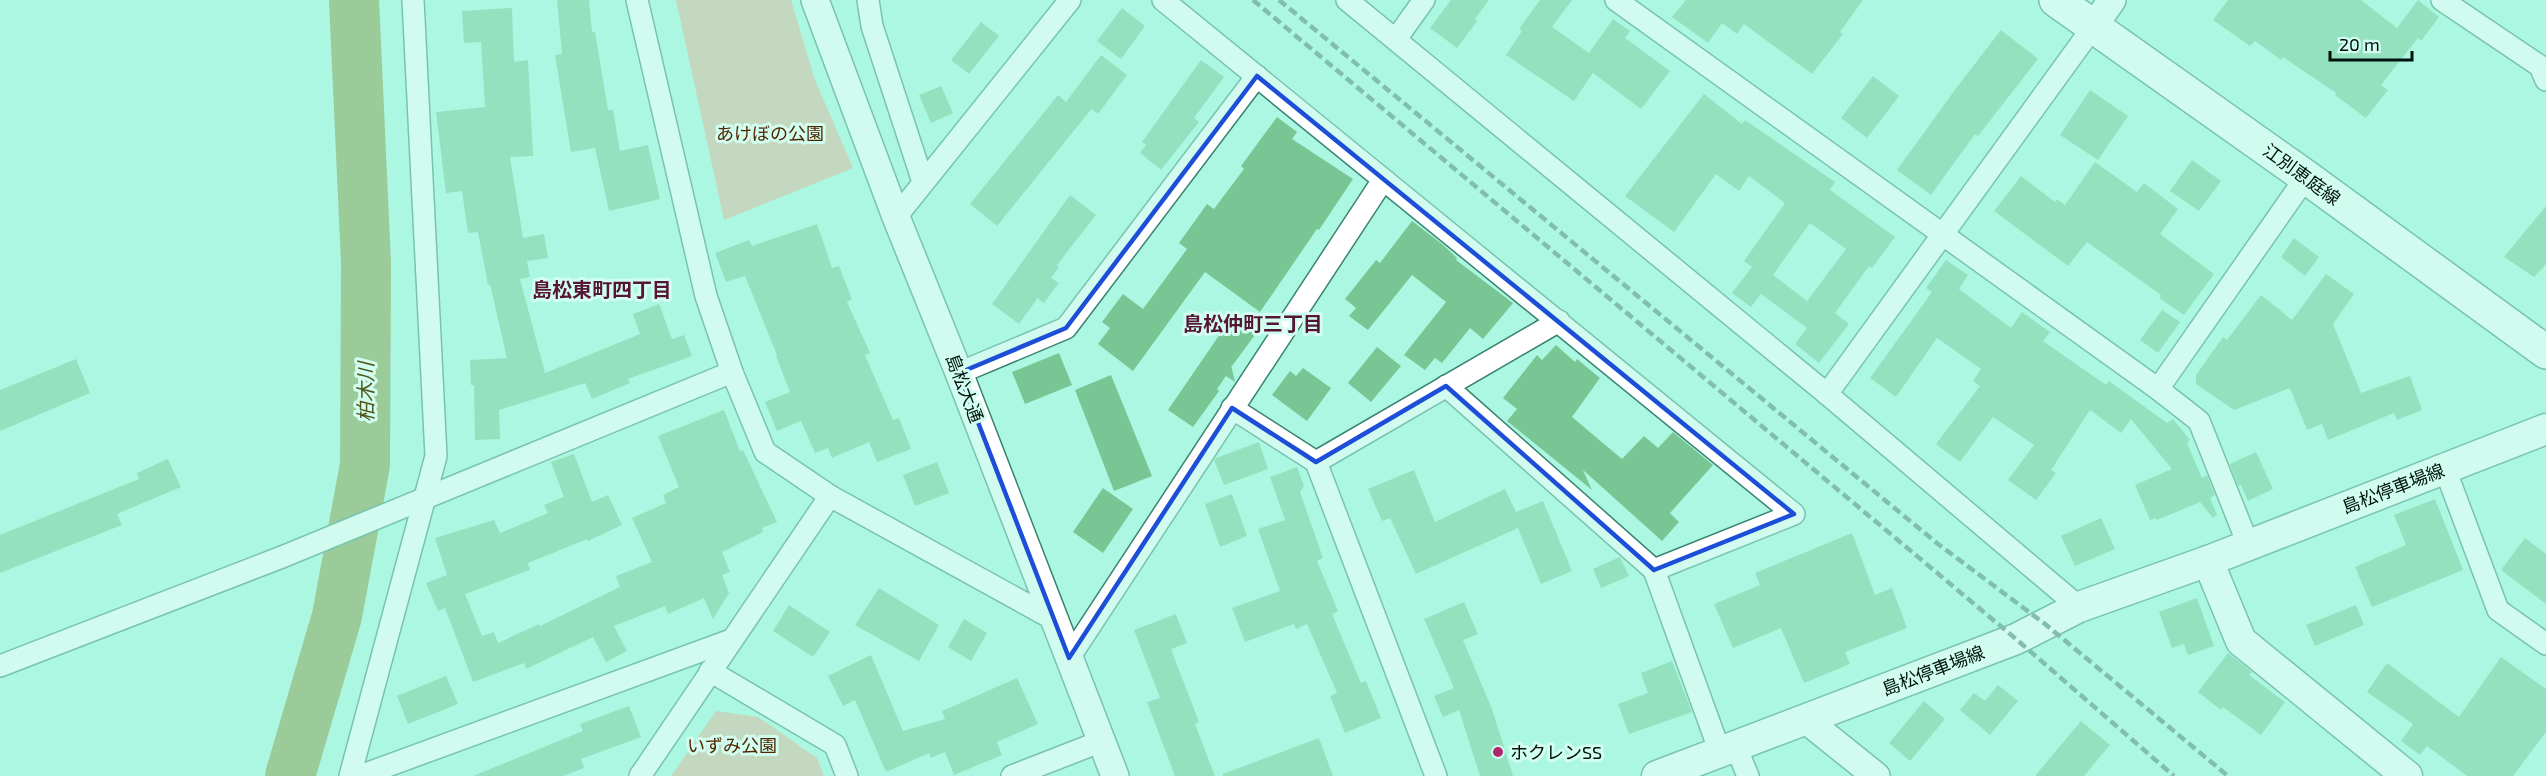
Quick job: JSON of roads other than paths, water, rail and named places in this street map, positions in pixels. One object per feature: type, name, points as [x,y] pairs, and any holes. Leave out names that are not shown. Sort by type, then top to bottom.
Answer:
[{"type":"main road","name":"江別恵庭線","points":[[2056,0],[2306,177],[2546,352]]},
{"type":"main road","name":"島松停車場線","points":[[1657,776],[2016,639],[2079,607],[2208,561],[2546,429]]},
{"type":"main road","points":[[2208,561],[2241,641],[2407,776]]},
{"type":"street","points":[[350,776],[436,456],[413,0]]},
{"type":"street","points":[[637,0],[706,296],[732,372],[765,452],[830,496],[1055,620]]},
{"type":"street","name":"島松大通","points":[[815,0],[896,217],[1115,776]]},
{"type":"street","points":[[868,0],[872,26],[923,182]]},
{"type":"street","points":[[896,217],[1070,0]]},
{"type":"street","points":[[1163,0],[1794,514],[1654,570]]},
{"type":"street","points":[[1347,0],[1827,394],[2079,607]]},
{"type":"street","points":[[1396,39],[1424,0]]},
{"type":"street","points":[[1616,0],[2158,389],[2199,421],[2248,544]]},
{"type":"street","points":[[1827,394],[2112,0]]},
{"type":"street","points":[[2442,0],[2544,70]]},
{"type":"street","points":[[959,373],[1066,328],[1257,76]]},
{"type":"street","points":[[2158,389],[2306,177]]},
{"type":"street","points":[[1069,658],[1383,180]]},
{"type":"street","points":[[1316,462],[1559,321]]},
{"type":"street","points":[[0,666],[282,557],[732,372]]},
{"type":"street","points":[[1446,386],[1654,570],[1728,749],[1748,776]]},
{"type":"street","points":[[1232,408],[1316,462],[1436,776]]},
{"type":"street","points":[[2445,469],[2498,610],[2546,644]]},
{"type":"street","points":[[640,776],[830,496]]},
{"type":"street","points":[[360,776],[731,640]]},
{"type":"street","points":[[710,671],[835,745],[847,776]]},
{"type":"street","points":[[1805,718],[1876,776]]},
{"type":"street","points":[[1012,776],[1102,741]]},
{"type":"waterway","name":"柏木川","points":[[290,776],[337,616],[365,465],[366,263],[354,0]]},
{"type":"railway","points":[[1253,0],[2016,639],[2174,776]]},
{"type":"railway","points":[[1279,0],[1938,544],[2045,624],[2228,776]]},
{"type":"place","name":"ホクレンSS","points":[[1498,752]]},
{"type":"district","name":"島松東町四丁目","points":[[602,289]]},
{"type":"district","name":"島松仲町三丁目","points":[[1253,323]]},
{"type":"park label","name":"あけぼの公園","points":[[770,133]]},
{"type":"park label","name":"いずみ公園","points":[[732,745]]}]
